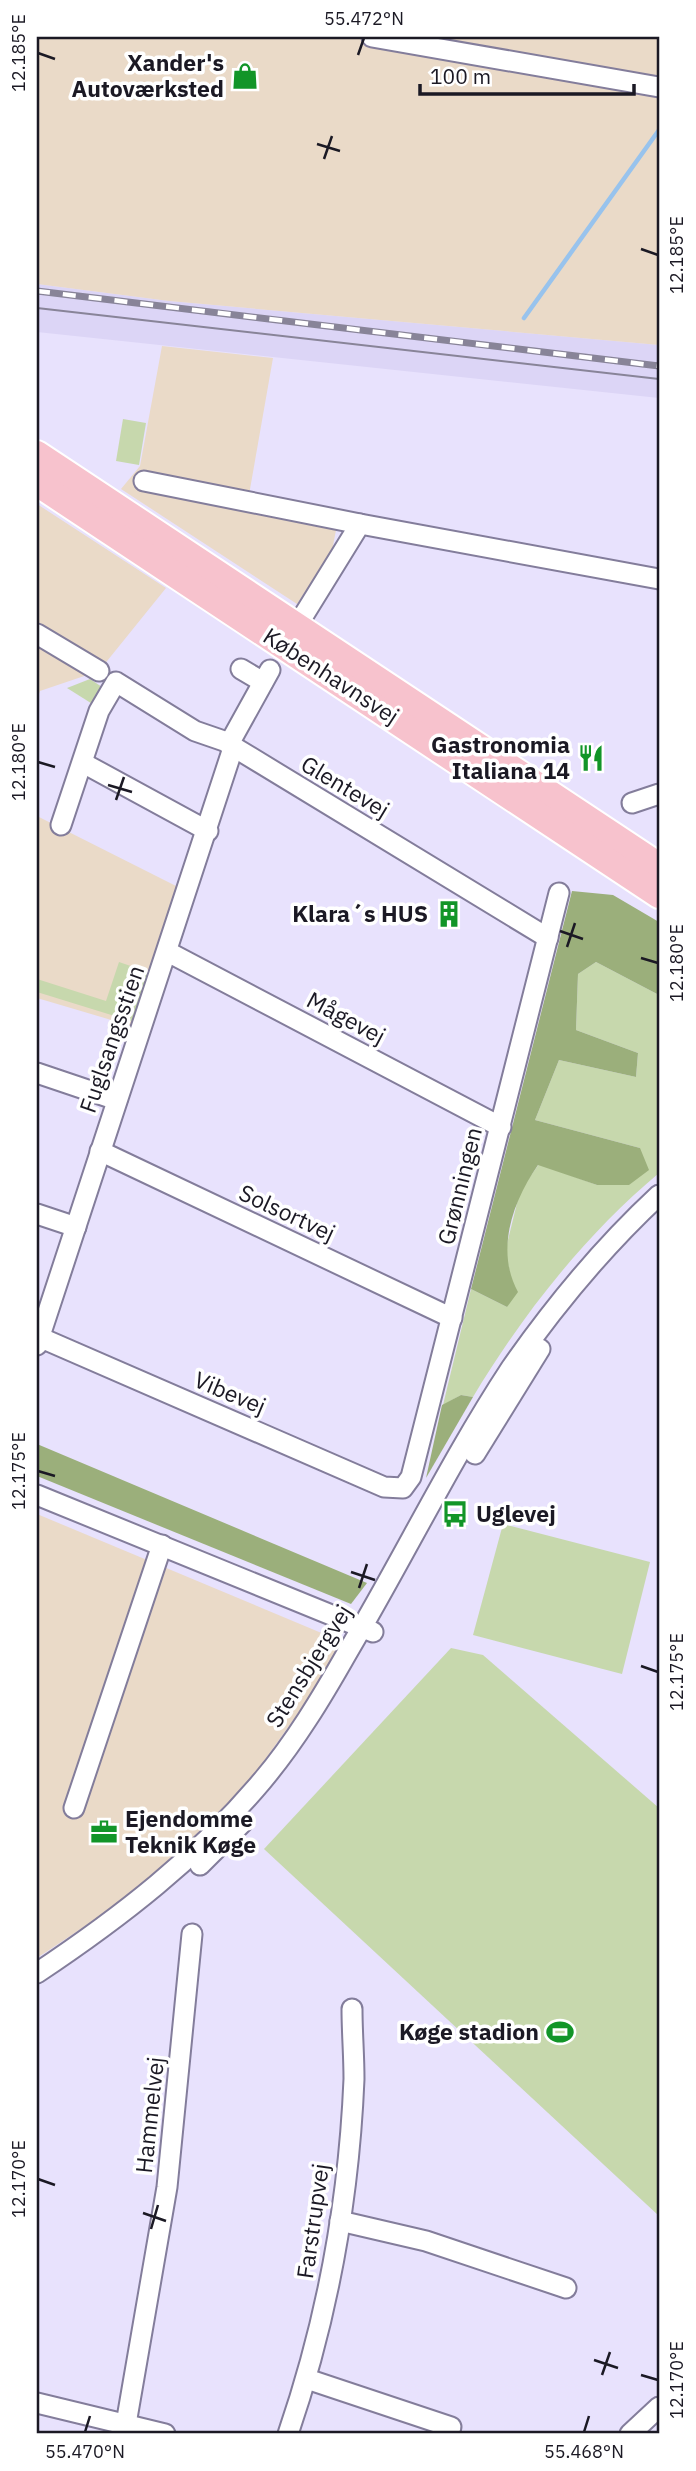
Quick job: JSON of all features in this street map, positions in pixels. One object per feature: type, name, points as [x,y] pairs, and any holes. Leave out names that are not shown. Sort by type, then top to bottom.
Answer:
[{"type":"main road","name":"Københavnsvej","points":[[37,454],[659,866]]},
{"type":"main road","name":"Københavnsvej","points":[[37,483],[659,895]]},
{"type":"street","points":[[372,37],[659,87]]},
{"type":"street","points":[[144,481],[659,579]]},
{"type":"street","points":[[298,626],[360,524]]},
{"type":"street","points":[[37,634],[99,671]]},
{"type":"street","name":"Fuglsangsstien","points":[[38,1341],[208,831],[231,746],[267,676],[241,669]]},
{"type":"street","name":"Glentevej","points":[[83,763],[99,711],[116,682],[195,731],[231,746],[548,938]]},
{"type":"street","points":[[61,825],[83,763],[208,831]]},
{"type":"street","points":[[632,803],[659,794]]},
{"type":"street","name":"Grønningen","points":[[402,1488],[411,1478],[559,893]]},
{"type":"street","name":"Mågevej","points":[[168,952],[501,1127]]},
{"type":"street","points":[[37,1073],[117,1100]]},
{"type":"street","name":"Solsortvej","points":[[100,1152],[452,1318]]},
{"type":"street","name":"Stensbjergvej","points":[[37,1987],[115,1936],[170,1893],[218,1848],[287,1768],[325,1716],[492,1398],[541,1324],[620,1231],[659,1195]]},
{"type":"street","name":"Stensbjergvej","points":[[37,1973],[108,1926],[162,1883],[209,1839],[263,1780],[314,1711],[368,1630],[504,1403],[557,1324],[629,1238],[659,1211]]},
{"type":"street","points":[[37,1214],[76,1227]]},
{"type":"street","name":"Vibevej","points":[[38,1341],[384,1486],[402,1488]]},
{"type":"street","points":[[37,1495],[368,1630]]},
{"type":"street","points":[[74,1808],[162,1545]]},
{"type":"street","name":"Hammelvej","points":[[127,2424],[167,2187],[192,1934]]},
{"type":"street","name":"Farstrupvej","points":[[288,2434],[307,2379],[326,2303],[340,2221],[354,2077],[352,2009]]},
{"type":"street","points":[[340,2221],[426,2241],[566,2288]]},
{"type":"street","points":[[307,2379],[451,2427]]},
{"type":"street","points":[[37,2403],[165,2434]]},
{"type":"street","points":[[630,2434],[659,2407]]},
{"type":"shaded area","points":[[37,37],[659,37],[659,345],[169,301],[37,284]]},
{"type":"shaded area","points":[[37,284],[169,301],[659,345],[659,398],[37,332]]},
{"type":"shaded area","points":[[162,346],[273,358],[246,512],[336,530],[332,551],[297,604],[121,489],[140,466]]},
{"type":"shaded area","points":[[37,504],[166,588],[99,671],[40,691],[37,700]]},
{"type":"shaded area","points":[[37,816],[182,889],[135,1027],[37,998]]},
{"type":"shaded area","points":[[37,1514],[343,1642],[304,1705],[247,1785],[138,1891],[37,1958]]},
{"type":"green space","points":[[123,419],[146,423],[139,465],[116,461]]},
{"type":"green space","points":[[90,679],[105,689],[94,705],[67,688]]},
{"type":"green space","points":[[572,891],[613,895],[659,922],[659,995],[596,962],[578,974],[576,1030],[638,1053],[636,1077],[559,1060],[535,1120],[640,1148],[649,1170],[629,1185],[597,1185],[538,1165],[521,1194],[510,1226],[508,1260],[518,1292],[507,1307],[471,1289]]},
{"type":"green space","points":[[119,962],[151,973],[134,1022],[37,992],[37,979],[106,1001]]},
{"type":"green space","points":[[596,962],[659,995],[659,1173],[580,1250],[534,1306],[473,1397],[461,1395],[443,1405],[471,1289],[507,1307],[512,1282],[505,1252],[520,1191],[539,1164],[597,1185],[629,1185],[640,1148],[535,1120],[559,1060],[636,1077],[638,1053],[576,1030],[578,974]]},
{"type":"green space","points":[[461,1395],[473,1397],[426,1478],[442,1405]]},
{"type":"green space","points":[[37,1444],[367,1583],[351,1604],[37,1476]]},
{"type":"green space","points":[[503,1524],[650,1562],[622,1674],[473,1635]]},
{"type":"green space","name":"Køge stadion","points":[[451,1648],[483,1655],[659,1808],[659,2216],[264,1849]]},
{"type":"waterway","points":[[524,318],[659,130]]},
{"type":"tram line","points":[[37,308],[659,379]]},
{"type":"railway","points":[[37,291],[659,366]]},
{"type":"place","name":"Xander's Autoværksted","points":[[245,76]]},
{"type":"place","name":"Gastronomia Italiana 14","points":[[591,758]]},
{"type":"place","name":"Klara´s HUS","points":[[449,914]]},
{"type":"place","name":"Uglevej","points":[[455,1514]]},
{"type":"place","name":"Ejendomme Teknik Køge","points":[[104,1832]]},
{"type":"place","name":"Køge stadion","points":[[560,2032]]}]
